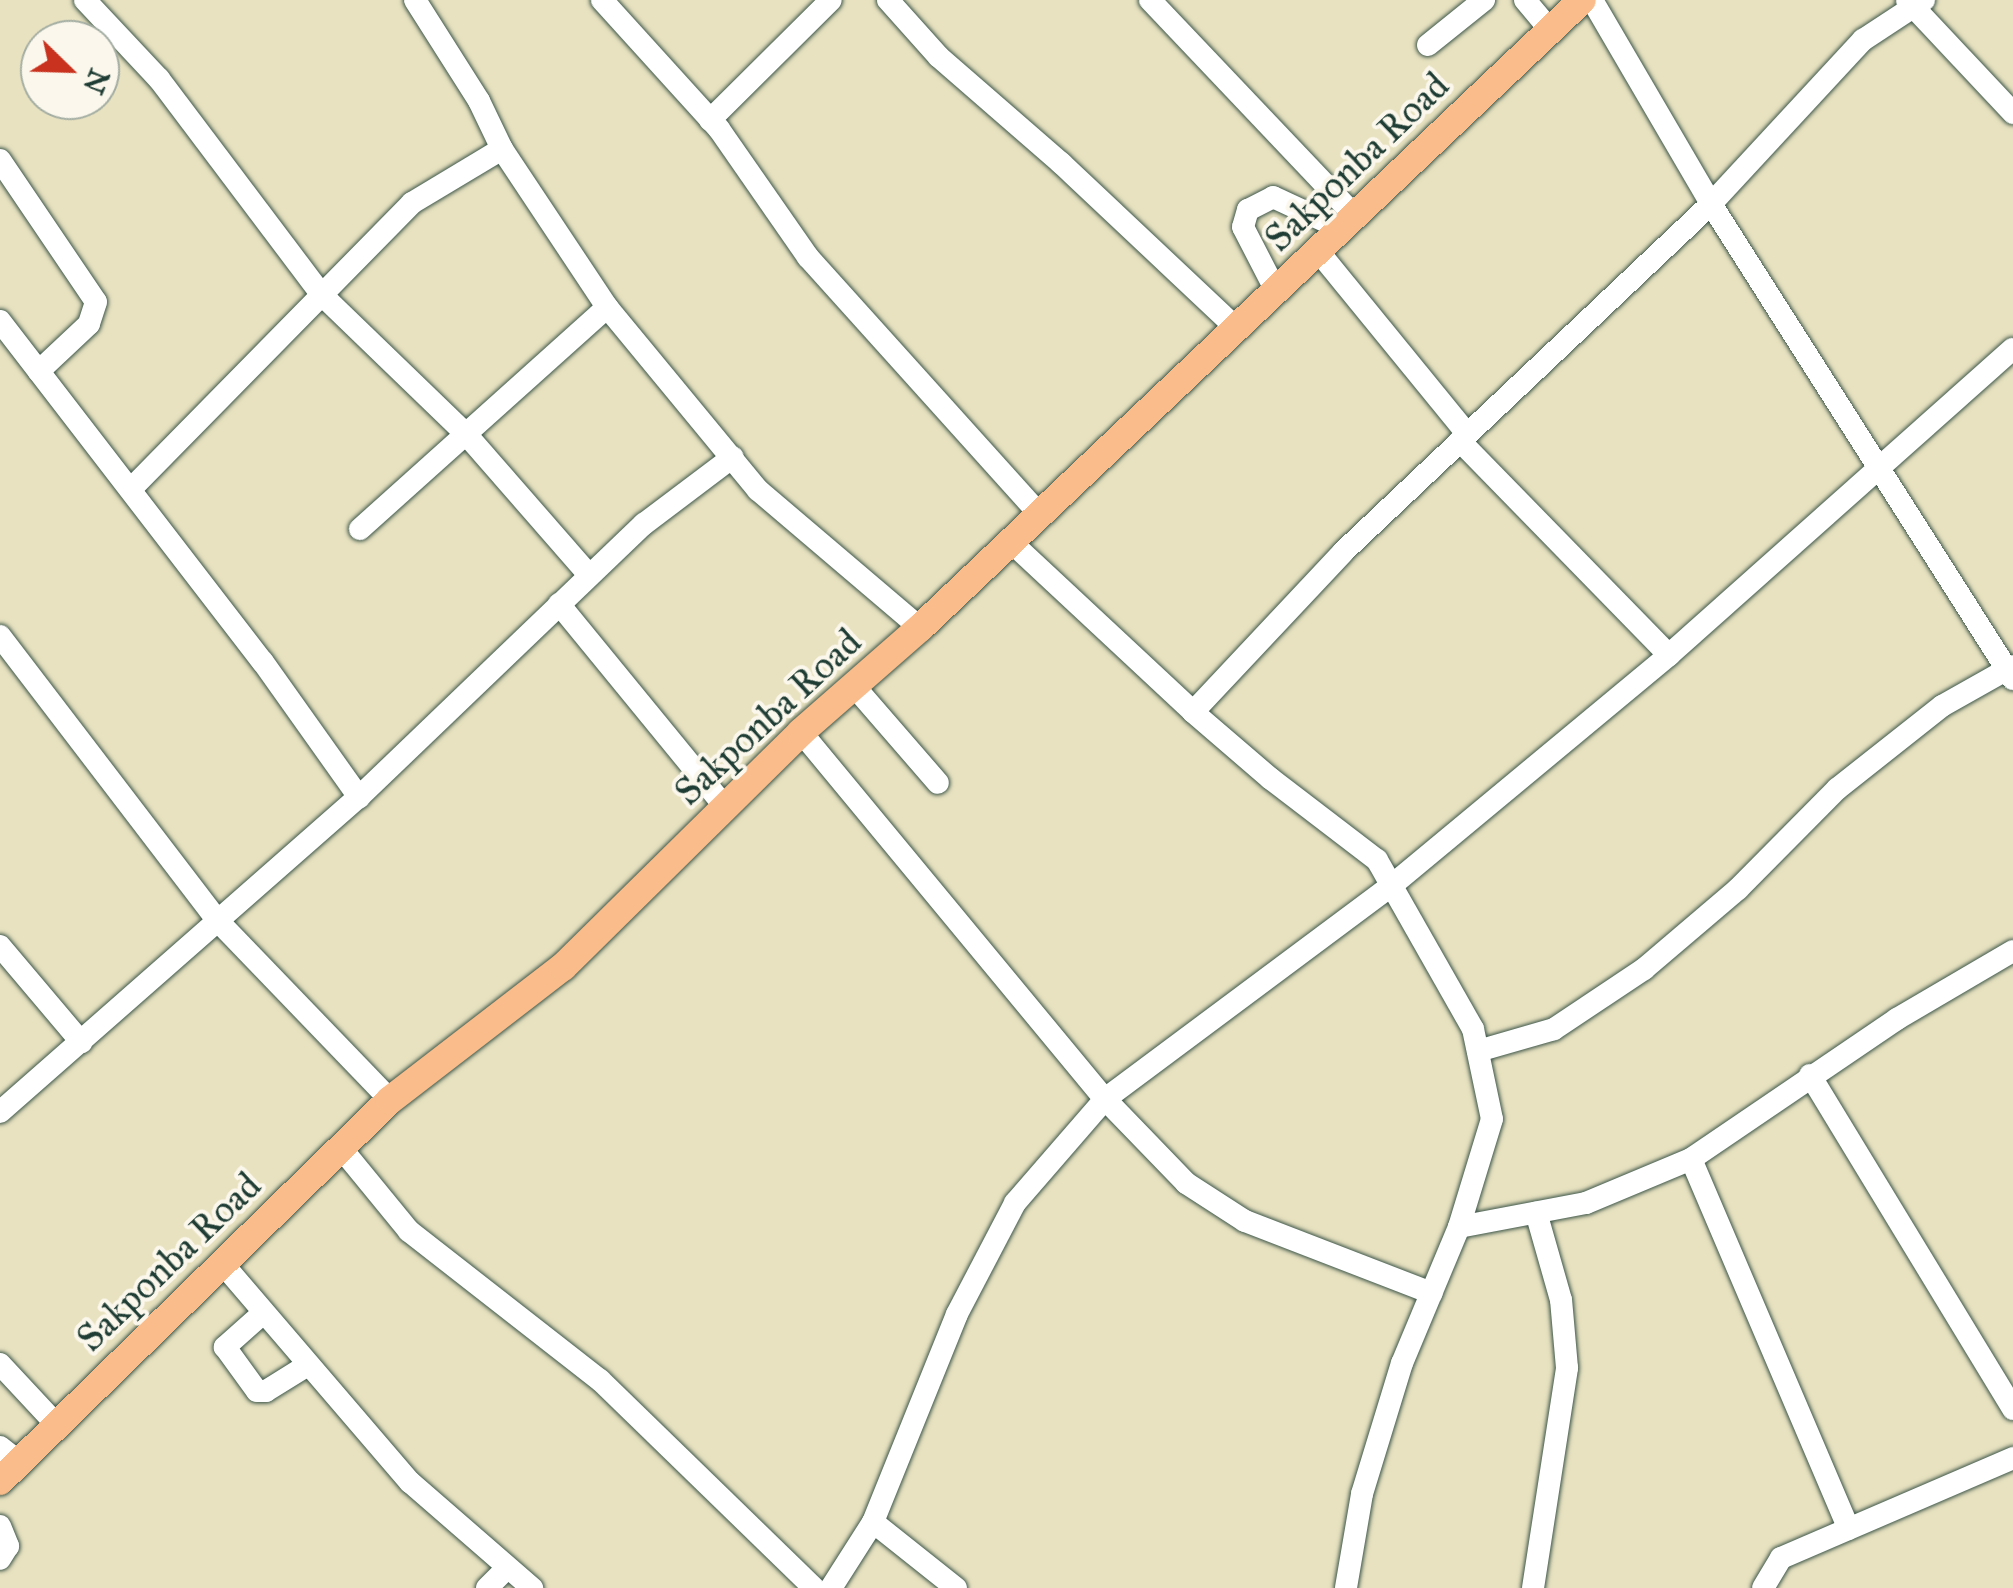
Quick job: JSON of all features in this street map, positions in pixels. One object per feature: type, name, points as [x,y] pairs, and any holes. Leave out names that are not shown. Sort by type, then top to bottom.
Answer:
[{"type":"main road","name":"Sakponba Road","points":[[6,1463],[56,1424],[390,1100],[562,967],[801,732],[920,628],[1582,0]]},
{"type":"street","points":[[85,0],[159,79],[322,295],[466,434],[589,575]]},
{"type":"street","points":[[415,0],[479,101],[502,149],[607,307],[758,490],[920,628]]},
{"type":"street","points":[[602,0],[710,120],[808,257],[1040,515]]},
{"type":"street","points":[[710,120],[831,0]]},
{"type":"street","points":[[888,0],[939,56],[1061,163],[1236,328]]},
{"type":"street","points":[[1150,0],[1348,222]]},
{"type":"street","points":[[1428,45],[1484,0]]},
{"type":"street","points":[[1525,0],[1550,30]]},
{"type":"street","points":[[1478,1051],[1554,1028],[1644,969],[1738,889],[1837,789],[1942,706],[2011,672],[1711,204],[1592,0]]},
{"type":"street","points":[[1193,712],[1343,552],[1711,204],[1864,40],[1915,2],[2013,113]]},
{"type":"street","points":[[131,489],[412,203],[502,149]]},
{"type":"street","points":[[0,160],[96,302],[89,324],[39,371]]},
{"type":"street","points":[[1276,291],[1243,227],[1248,210],[1274,197],[1348,222]]},
{"type":"street","points":[[1318,251],[1463,437],[1669,656]]},
{"type":"street","points":[[360,529],[607,307]]},
{"type":"street","points":[[0,321],[131,489],[359,797]]},
{"type":"street","points":[[831,1588],[872,1522],[957,1314],[1015,1203],[1105,1099],[1392,886],[1669,656],[1881,471],[2013,349]]},
{"type":"street","points":[[0,1112],[359,797],[644,524],[733,458]]},
{"type":"street","points":[[1010,542],[1271,780],[1377,860],[1473,1029],[1492,1118],[1459,1227],[1402,1363],[1362,1494],[1346,1588]]},
{"type":"street","points":[[559,604],[725,807]]},
{"type":"street","points":[[0,636],[220,922],[390,1100]]},
{"type":"street","points":[[854,686],[938,783]]},
{"type":"street","points":[[801,732],[1105,1099],[1186,1182],[1245,1221],[1432,1292]]},
{"type":"street","points":[[0,946],[81,1042]]},
{"type":"street","points":[[1459,1227],[1586,1202],[1692,1159],[1810,1075],[1970,973],[2013,951]]},
{"type":"street","points":[[1810,1075],[2013,1408]]},
{"type":"street","points":[[340,1148],[409,1230],[600,1380],[814,1588]]},
{"type":"street","points":[[1692,1159],[1849,1528]]},
{"type":"street","points":[[1533,1588],[1568,1368],[1561,1300],[1536,1212]]},
{"type":"street","points":[[222,1264],[410,1482],[532,1588]]},
{"type":"street","points":[[262,1314],[225,1347],[257,1391],[266,1391],[308,1365]]},
{"type":"street","points":[[0,1364],[56,1424]]},
{"type":"street","points":[[1763,1588],[1781,1558],[2013,1458]]},
{"type":"street","points":[[872,1522],[956,1588]]},
{"type":"street","points":[[0,1526],[8,1546],[0,1559]]},
{"type":"street","points":[[487,1588],[508,1568]]}]
